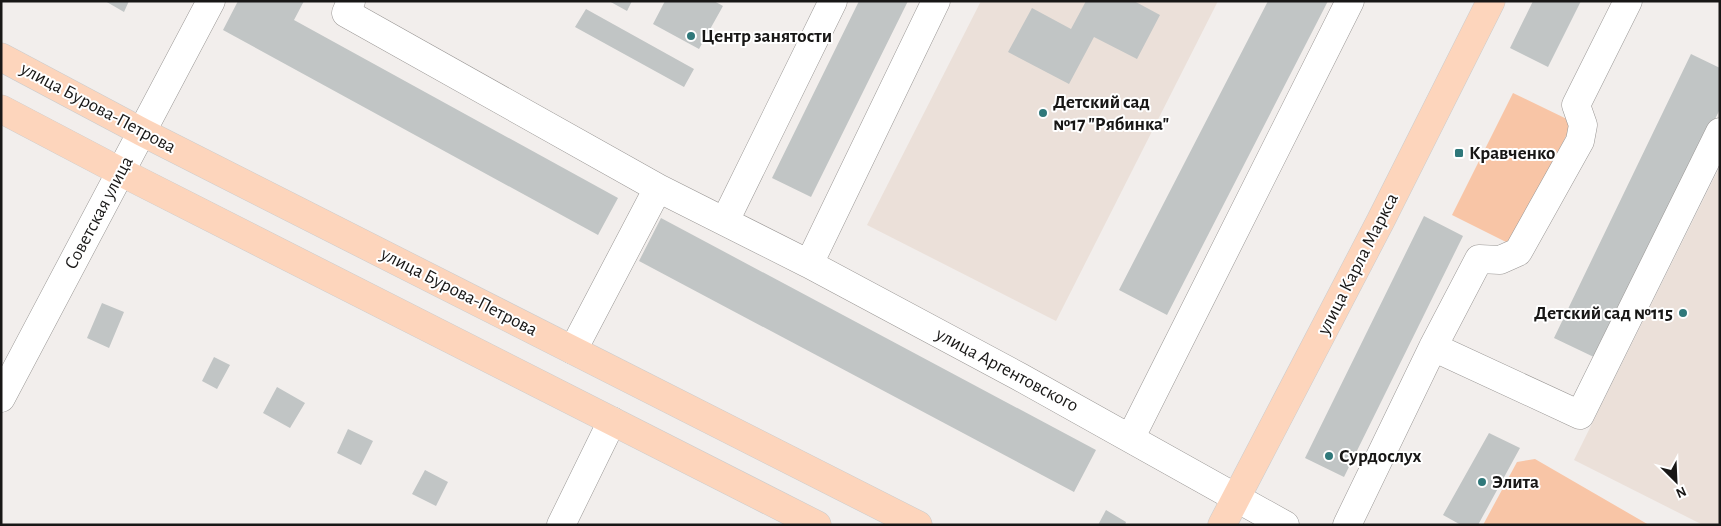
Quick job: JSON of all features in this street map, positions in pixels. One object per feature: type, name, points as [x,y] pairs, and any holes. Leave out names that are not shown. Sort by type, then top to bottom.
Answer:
[{"type":"main road","name":"улица Карла Маркса","points":[[1222,525],[1381,220],[1491,1]]},
{"type":"main road","name":"улица Бурова-Петрова","points":[[1,56],[142,132],[918,525]]},
{"type":"main road","points":[[1,109],[121,172],[817,525]]},
{"type":"street","name":"Советская улица","points":[[1,398],[211,1]]},
{"type":"street","name":"улица Аргентовского","points":[[351,1],[346,13],[658,188],[809,264],[1130,437],[1236,499],[1285,525]]},
{"type":"street","points":[[725,221],[833,1]]},
{"type":"street","points":[[809,264],[936,1]]},
{"type":"street","points":[[1130,437],[1350,1]]},
{"type":"street","points":[[1347,525],[1479,259],[1500,260],[1518,252],[1580,141],[1583,125],[1576,105],[1628,1]]},
{"type":"street","points":[[1434,347],[1580,415],[1720,132]]},
{"type":"street","points":[[573,350],[658,188]]},
{"type":"street","points":[[561,525],[612,421]]},
{"type":"shaded area","name":"Детский сад №17 \"Рябинка\"","points":[[981,1],[1218,1],[1056,321],[867,225]]},
{"type":"shaded area","points":[[1513,93],[1573,122],[1512,245],[1452,215]]},
{"type":"shaded area","name":"Детский сад №115","points":[[1720,166],[1720,525],[1703,525],[1574,460]]},
{"type":"shaded area","points":[[1535,459],[1649,525],[1483,525],[1517,462]]},
{"type":"building","points":[[105,1],[129,1],[124,12]]},
{"type":"building","points":[[238,1],[304,1],[294,20],[618,198],[598,235],[223,30]]},
{"type":"building","points":[[609,1],[632,1],[627,11]]},
{"type":"building","name":"Центр занятости","points":[[665,1],[714,1],[723,6],[699,49],[653,24]]},
{"type":"building","points":[[859,1],[908,1],[811,197],[772,178]]},
{"type":"building","points":[[1086,1],[1134,1],[1160,15],[1137,59],[1094,37],[1069,84],[1008,52],[1032,8],[1071,29]]},
{"type":"building","points":[[1268,1],[1328,1],[1167,315],[1119,290]]},
{"type":"building","points":[[1533,1],[1581,1],[1548,67],[1510,48]]},
{"type":"building","points":[[586,9],[694,69],[684,87],[575,27]]},
{"type":"building","points":[[1691,54],[1720,68],[1720,109],[1598,359],[1554,338]]},
{"type":"building","points":[[1424,216],[1463,236],[1344,477],[1305,458]]},
{"type":"building","points":[[661,218],[1096,450],[1074,492],[639,261]]},
{"type":"building","points":[[102,303],[124,312],[109,348],[87,338]]},
{"type":"building","points":[[214,357],[230,365],[217,389],[202,381]]},
{"type":"building","points":[[277,387],[305,403],[290,428],[263,413]]},
{"type":"building","points":[[348,429],[373,441],[361,465],[337,453]]},
{"type":"building","name":"Элита","points":[[1489,433],[1520,448],[1478,525],[1461,525],[1443,515]]},
{"type":"building","points":[[425,470],[448,482],[436,506],[412,494]]},
{"type":"building","points":[[1106,510],[1126,522],[1125,525],[1098,525]]},
{"type":"place","name":"Центр занятости","points":[[691,36]]},
{"type":"place","name":"Детский сад №17 \"Рябинка\"","points":[[1043,113]]},
{"type":"place","name":"Кравченко","points":[[1459,153]]},
{"type":"place","name":"Детский сад №115","points":[[1683,313]]},
{"type":"place","name":"Сурдослух","points":[[1329,456]]},
{"type":"place","name":"Элита","points":[[1482,482]]}]
